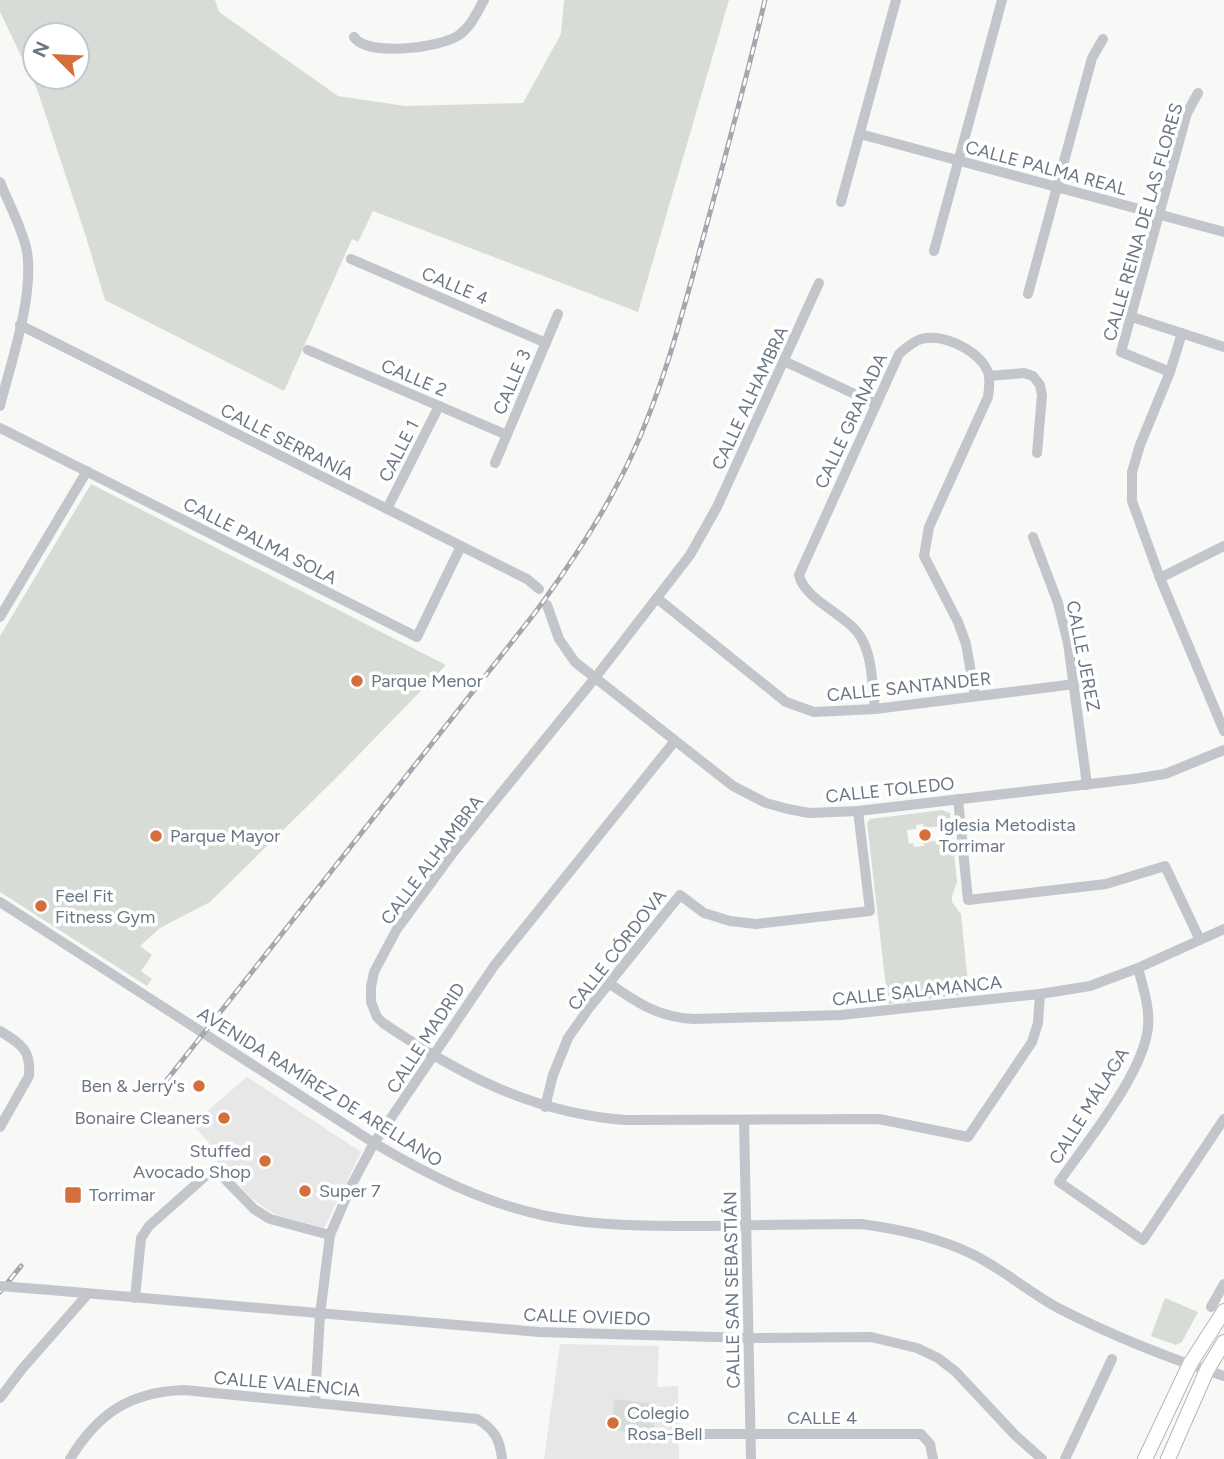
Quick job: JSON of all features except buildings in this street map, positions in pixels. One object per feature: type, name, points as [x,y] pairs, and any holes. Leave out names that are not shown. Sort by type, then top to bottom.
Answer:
[{"type":"highway","points":[[1145,1459],[1217,1309]]},
{"type":"highway","points":[[1168,1459],[1207,1370],[1224,1342]]},
{"type":"street","points":[[354,37],[368,46],[414,48],[432,44],[456,37],[466,29],[484,0]]},
{"type":"street","points":[[841,202],[896,0]]},
{"type":"street","points":[[934,251],[1002,0]]},
{"type":"street","points":[[1028,294],[1092,58],[1103,39]]},
{"type":"street","name":"CALLE REINA DE LAS FLORES","points":[[1170,372],[1121,352],[1187,113],[1198,93]]},
{"type":"street","name":"CALLE PALMA REAL","points":[[860,134],[1224,232]]},
{"type":"street","points":[[0,182],[27,251],[27,294],[0,406]]},
{"type":"street","name":"CALLE 4","points":[[351,259],[546,343]]},
{"type":"street","name":"CALLE ALHAMBRA","points":[[819,283],[717,507],[690,555],[658,599],[455,850],[397,929],[374,972],[371,1002],[377,1017],[383,1023],[490,1086],[544,1107],[591,1118],[626,1121],[880,1119],[968,1138],[1032,1042],[1038,1023],[1040,994]]},
{"type":"street","name":"CALLE 3","points":[[495,463],[558,313]]},
{"type":"street","points":[[1132,317],[1224,347]]},
{"type":"street","name":"CALLE SERRANÍA","points":[[20,325],[527,579],[539,589]]},
{"type":"street","points":[[1182,333],[1170,372],[1140,445],[1132,472],[1132,501],[1160,578],[1224,731]]},
{"type":"street","name":"CALLE GRANADA","points":[[875,709],[865,646],[859,634],[847,621],[806,590],[799,575],[899,354],[922,339],[943,339],[968,351],[983,363],[989,376]]},
{"type":"street","name":"CALLE 2","points":[[308,350],[507,435]]},
{"type":"street","points":[[784,361],[876,404]]},
{"type":"street","points":[[975,695],[966,644],[958,622],[924,556],[929,527],[988,397],[989,376],[1024,373],[1033,376],[1040,385],[1042,395],[1037,453]]},
{"type":"street","name":"CALLE 1","points":[[387,509],[439,406]]},
{"type":"street","name":"CALLE PALMA SOLA","points":[[0,428],[417,637],[461,546]]},
{"type":"street","points":[[0,617],[87,471]]},
{"type":"street","name":"CALLE JEREZ","points":[[1033,537],[1058,603],[1068,643],[1087,785]]},
{"type":"street","points":[[1160,578],[1224,546]]},
{"type":"street","name":"CALLE SANTANDER","points":[[658,599],[786,702],[799,708],[825,713],[875,709],[1075,684]]},
{"type":"street","name":"CALLE TOLEDO","points":[[547,605],[559,639],[575,662],[674,742],[733,786],[766,803],[809,813],[858,811],[1165,774],[1224,750]]},
{"type":"street","name":"CALLE MADRID","points":[[315,1401],[320,1315],[330,1235],[351,1186],[374,1143],[494,966],[674,742]]},
{"type":"street","points":[[958,799],[968,900],[1106,884],[1165,866],[1200,940]]},
{"type":"street","name":"CALLE CÓRDOVA","points":[[544,1107],[568,1038],[680,895],[704,913],[730,921],[756,924],[870,911],[858,811]]},
{"type":"street","name":"AVENIDA RAMÍREZ DE ARELLANO","points":[[0,902],[374,1143],[454,1186],[544,1216],[591,1224],[632,1227],[861,1224],[928,1236],[975,1256],[1028,1291],[1112,1335],[1224,1376]]},
{"type":"street","name":"CALLE SALAMANCA","points":[[610,984],[650,1010],[671,1017],[693,1019],[841,1015],[1040,994],[1090,986],[1138,968],[1224,929]]},
{"type":"street","name":"CALLE MÁLAGA","points":[[1138,968],[1149,1024],[1141,1054],[1131,1076],[1059,1182],[1143,1240],[1224,1119]]},
{"type":"street","points":[[0,1031],[19,1043],[27,1053],[29,1076],[0,1128]]},
{"type":"street","name":"CALLE SAN SEBASTIÁN","points":[[744,1120],[751,1459]]},
{"type":"street","points":[[135,1298],[141,1238],[149,1226],[210,1172],[220,1174],[254,1209],[270,1219],[330,1235]]},
{"type":"street","points":[[1217,1309],[1224,1284]]},
{"type":"street","name":"CALLE OVIEDO","points":[[0,1286],[539,1332],[749,1338],[871,1336],[917,1348],[938,1358],[956,1372],[1016,1436],[1042,1459]]},
{"type":"street","points":[[0,1398],[22,1369],[88,1295]]},
{"type":"street","points":[[1065,1459],[1112,1359]]},
{"type":"street","name":"CALLE VALENCIA","points":[[70,1459],[92,1427],[121,1405],[140,1396],[184,1390],[477,1419],[489,1426],[498,1437],[502,1459]]},
{"type":"street","name":"CALLE 4","points":[[694,1434],[921,1434],[930,1444],[933,1459]]},
{"type":"shaded area","points":[[0,0],[215,0],[219,12],[338,96],[405,106],[523,103],[561,34],[564,0],[729,0],[638,312],[373,211],[358,242],[352,239],[284,391],[105,300],[38,91],[91,91],[91,21],[21,21],[21,56],[0,12]]},
{"type":"shaded area","points":[[91,484],[446,665],[210,902],[160,928],[140,946],[152,955],[141,971],[152,979],[147,986],[0,892],[0,636]]},
{"type":"shaded area","points":[[942,810],[950,813],[957,882],[952,902],[961,914],[969,994],[888,1004],[867,823],[870,819]],"holes":[[[923,824],[924,828],[942,826],[944,840],[923,842],[924,846],[914,847],[913,843],[909,844],[907,830],[916,829],[916,825]]]},
{"type":"shaded area","points":[[247,1077],[361,1152],[324,1228],[276,1215],[252,1199],[213,1157],[218,1153],[192,1124]]},
{"type":"shaded area","points":[[1165,1298],[1198,1312],[1182,1342],[1176,1345],[1151,1336]]},
{"type":"shaded area","name":"Colegio Rosa-Bell","points":[[560,1344],[659,1346],[657,1387],[678,1386],[679,1459],[544,1459]]},
{"type":"shaded area","points":[[614,1399],[656,1404],[653,1435],[612,1430]]},
{"type":"railway","points":[[166,1081],[534,614],[599,518],[643,429],[673,345],[765,0]]},
{"type":"railway","points":[[0,1292],[21,1266]]},
{"type":"place","name":"Parque Menor","points":[[357,681]]},
{"type":"place","name":"Iglesia Metodista Torrimar","points":[[925,835]]},
{"type":"place","name":"Parque Mayor","points":[[156,836]]},
{"type":"place","name":"Feel Fit Fitness Gym","points":[[41,906]]},
{"type":"place","name":"Ben & Jerry's","points":[[199,1086]]},
{"type":"place","name":"Bonaire Cleaners","points":[[224,1118]]},
{"type":"place","name":"Stuffed Avocado Shop","points":[[265,1161]]},
{"type":"place","name":"Super 7","points":[[305,1191]]},
{"type":"place","name":"Torrimar","points":[[73,1195]]},
{"type":"place","name":"Colegio Rosa-Bell","points":[[613,1423]]}]
